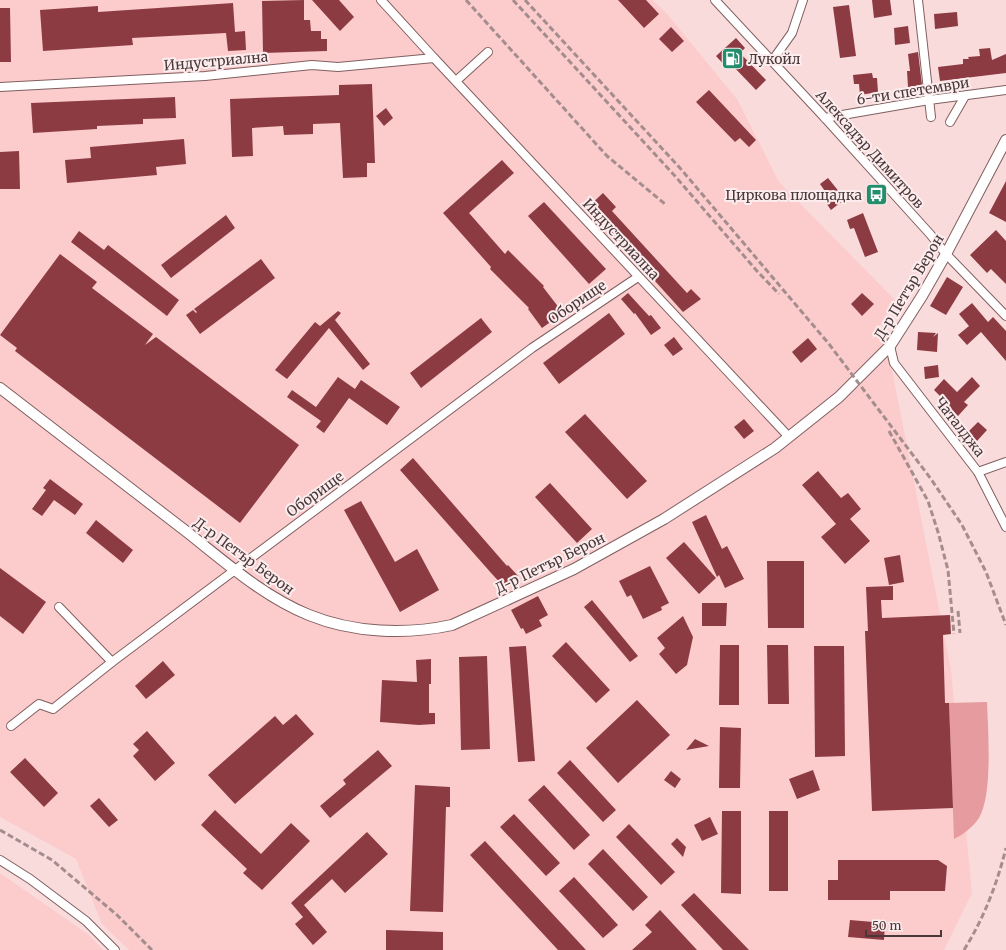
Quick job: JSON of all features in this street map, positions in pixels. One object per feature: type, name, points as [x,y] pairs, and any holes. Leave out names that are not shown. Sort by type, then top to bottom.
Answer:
[{"type":"street","name":"Индустриална","points":[[381,0],[789,437]]},
{"type":"street","name":"Алексадър Димитров","points":[[715,0],[825,118],[930,234],[946,254],[1006,316]]},
{"type":"street","points":[[772,61],[792,33],[803,0]]},
{"type":"street","points":[[918,0],[931,117]]},
{"type":"street","points":[[456,81],[488,52]]},
{"type":"street","name":"Индустриална","points":[[0,87],[205,76],[312,65],[338,67],[434,58]]},
{"type":"street","name":"6-ти спетември","points":[[825,118],[929,100],[1006,90]]},
{"type":"street","points":[[950,122],[965,96]]},
{"type":"street","name":"Д-р Петър Берон","points":[[0,388],[235,569],[285,604],[310,616],[353,628],[415,630],[439,628],[452,625],[574,569],[664,519],[775,448],[839,397],[890,346],[922,296],[946,254],[1006,140]]},
{"type":"street","name":"Оборище","points":[[11,726],[39,704],[53,709],[112,662],[235,569],[420,433],[532,348],[638,276]]},
{"type":"street","name":"Чаталджа","points":[[890,346],[894,363],[978,472],[1006,527]]},
{"type":"street","points":[[978,472],[1006,462]]},
{"type":"street","points":[[59,607],[112,662]]},
{"type":"street","points":[[0,860],[30,879],[86,921],[115,950]]},
{"type":"shaded area","points":[[0,0],[653,0],[667,14],[737,99],[779,182],[895,300],[871,340],[884,329],[951,670],[972,893],[944,950],[129,950],[102,924],[76,859],[0,817]]},
{"type":"shaded area","points":[[987,702],[989,762],[986,794],[983,807],[979,818],[974,824],[965,833],[954,839],[949,703]]},
{"type":"shaded area","points":[[0,873],[89,935],[103,950],[0,950]]},
{"type":"building","points":[[304,0],[304,20],[310,20],[311,31],[321,31],[321,39],[327,39],[327,51],[263,53],[262,1]]},
{"type":"building","points":[[312,0],[339,0],[354,17],[340,31]]},
{"type":"building","points":[[618,0],[646,0],[659,14],[644,28]]},
{"type":"building","points":[[872,0],[890,0],[892,15],[874,18]]},
{"type":"building","points":[[233,3],[235,32],[245,31],[246,50],[228,51],[226,33],[132,38],[133,45],[43,51],[40,10],[98,6],[98,12]]},
{"type":"building","points":[[849,5],[856,56],[840,58],[833,7]]},
{"type":"building","points":[[0,8],[10,8],[11,62],[0,62]]},
{"type":"building","points":[[957,12],[958,26],[935,29],[934,14]]},
{"type":"building","points":[[908,26],[910,43],[895,45],[894,28]]},
{"type":"building","points":[[671,27],[684,41],[672,52],[659,39]]},
{"type":"building","points":[[736,38],[745,48],[740,53],[766,80],[756,90],[731,64],[727,68],[716,56]]},
{"type":"building","points":[[990,48],[992,60],[1006,54],[1006,73],[940,81],[938,67],[963,64],[963,59],[980,56],[979,49]]},
{"type":"building","points":[[918,52],[922,85],[908,87],[907,71],[910,71],[908,54]]},
{"type":"building","points":[[872,73],[873,78],[877,78],[878,92],[860,95],[859,84],[854,84],[853,75]]},
{"type":"building","points":[[372,84],[375,163],[367,163],[367,177],[343,178],[340,123],[313,124],[313,134],[284,135],[283,126],[252,128],[253,156],[232,157],[230,99],[339,95],[339,85]]},
{"type":"building","points":[[709,90],[756,140],[749,147],[740,138],[735,142],[696,102]]},
{"type":"building","points":[[175,97],[176,118],[143,119],[143,124],[97,126],[97,129],[33,133],[31,103]]},
{"type":"building","points":[[386,108],[393,118],[384,126],[376,116]]},
{"type":"building","points":[[184,139],[186,164],[156,167],[157,175],[67,183],[65,160],[91,158],[90,147]]},
{"type":"building","points":[[19,151],[20,189],[0,189],[0,152]]},
{"type":"building","points":[[502,160],[514,173],[469,213],[505,254],[508,250],[544,286],[543,287],[563,313],[542,328],[528,309],[529,308],[490,269],[491,267],[443,213]]},
{"type":"building","points":[[828,178],[845,199],[831,210],[822,197],[827,194],[820,184]]},
{"type":"building","points":[[1006,181],[1006,222],[989,213]]},
{"type":"building","points":[[603,193],[616,207],[612,211],[687,293],[691,289],[701,299],[683,312],[588,207]]},
{"type":"building","points":[[544,202],[606,269],[589,284],[528,216]]},
{"type":"building","points":[[863,213],[878,252],[865,257],[854,228],[850,229],[847,220]]},
{"type":"building","points":[[226,215],[235,228],[171,278],[161,265]]},
{"type":"building","points":[[996,230],[1006,241],[1006,284],[991,269],[987,273],[970,255]]},
{"type":"building","points":[[79,231],[104,250],[108,245],[179,300],[167,316],[71,242]]},
{"type":"building","points":[[60,254],[97,282],[92,288],[153,334],[145,345],[156,337],[299,445],[240,523],[15,351],[17,348],[0,335]]},
{"type":"building","points":[[261,259],[275,278],[200,334],[186,315],[193,310],[196,313],[197,312],[194,309]]},
{"type":"building","points":[[947,277],[963,287],[946,315],[930,306]]},
{"type":"building","points":[[628,293],[649,316],[651,315],[661,328],[651,335],[635,313],[634,314],[621,299]]},
{"type":"building","points":[[862,293],[874,304],[862,316],[851,304]]},
{"type":"building","points":[[972,303],[988,322],[993,317],[1006,331],[1006,361],[981,332],[967,345],[958,335],[969,326],[959,314]]},
{"type":"building","points":[[338,311],[341,313],[335,320],[370,364],[363,370],[329,328],[287,379],[275,370],[315,322],[320,326]]},
{"type":"building","points":[[609,313],[625,334],[559,384],[543,363]]},
{"type":"building","points":[[481,318],[492,332],[421,388],[410,373]]},
{"type":"building","points":[[918,332],[936,333],[933,337],[938,333],[937,352],[917,350]]},
{"type":"building","points":[[674,337],[683,349],[673,356],[664,345]]},
{"type":"building","points":[[808,338],[817,349],[801,363],[792,352]]},
{"type":"building","points":[[938,365],[939,377],[925,379],[924,367]]},
{"type":"building","points":[[338,377],[355,389],[361,380],[400,407],[387,425],[349,398],[324,433],[316,427],[321,421],[287,397],[292,390],[316,407]]},
{"type":"building","points":[[972,377],[980,386],[964,402],[968,405],[958,416],[934,390],[944,379],[957,392]]},
{"type":"building","points":[[585,414],[647,481],[627,499],[565,432]]},
{"type":"building","points":[[744,419],[754,431],[744,439],[734,427]]},
{"type":"building","points":[[978,422],[987,430],[977,441],[968,432]]},
{"type":"building","points":[[413,458],[507,566],[508,565],[518,576],[505,588],[400,470]]},
{"type":"building","points":[[818,471],[841,498],[848,493],[861,509],[850,519],[870,541],[845,564],[821,537],[836,524],[802,485]]},
{"type":"building","points":[[50,479],[83,504],[75,515],[54,500],[42,516],[32,509],[46,490],[43,488]]},
{"type":"building","points":[[550,483],[592,529],[577,543],[535,497]]},
{"type":"building","points":[[361,501],[395,562],[417,549],[439,590],[400,612],[344,510]]},
{"type":"building","points":[[706,515],[722,549],[727,546],[744,579],[725,588],[719,575],[717,577],[692,522]]},
{"type":"building","points":[[96,520],[133,550],[123,563],[86,533]]},
{"type":"building","points":[[684,542],[716,578],[699,594],[666,558]]},
{"type":"building","points":[[900,555],[904,582],[889,585],[884,558]]},
{"type":"building","points":[[767,561],[804,561],[804,628],[768,628]]},
{"type":"building","points":[[650,566],[669,603],[661,607],[662,610],[643,619],[631,595],[627,597],[619,581]]},
{"type":"building","points":[[0,568],[46,602],[23,634],[0,616]]},
{"type":"building","points":[[893,586],[893,600],[881,600],[882,618],[950,615],[951,634],[943,635],[945,703],[949,703],[953,808],[872,811],[865,631],[868,631],[866,587]]},
{"type":"building","points":[[538,596],[548,615],[539,620],[542,626],[526,634],[523,628],[521,629],[511,610]]},
{"type":"building","points":[[592,600],[638,656],[630,662],[584,607]]},
{"type":"building","points":[[702,603],[727,603],[726,626],[702,626]]},
{"type":"building","points":[[683,616],[693,637],[687,665],[676,674],[659,654],[665,648],[657,638]]},
{"type":"building","points":[[566,642],[610,690],[596,703],[552,656]]},
{"type":"building","points":[[720,645],[739,645],[739,705],[719,705]]},
{"type":"building","points":[[767,645],[788,645],[789,704],[768,704]]},
{"type":"building","points":[[526,646],[535,761],[518,762],[509,647]]},
{"type":"building","points":[[814,646],[844,646],[845,756],[815,757]]},
{"type":"building","points":[[487,656],[490,749],[461,750],[459,657]]},
{"type":"building","points":[[431,659],[429,713],[435,713],[435,724],[419,725],[380,722],[382,680],[417,682],[416,660]]},
{"type":"building","points":[[163,661],[175,675],[146,699],[135,686]]},
{"type":"building","points":[[637,700],[670,735],[618,783],[586,748]]},
{"type":"building","points":[[296,714],[314,734],[235,804],[208,775],[275,716],[283,725]]},
{"type":"building","points":[[720,727],[741,728],[740,788],[719,788]]},
{"type":"building","points":[[147,731],[175,763],[155,781],[133,756],[139,750],[133,744]]},
{"type":"building","points":[[695,739],[709,746],[686,750]]},
{"type":"building","points":[[378,750],[392,766],[330,818],[320,806],[346,784],[343,780]]},
{"type":"building","points":[[25,758],[58,793],[44,807],[10,772]]},
{"type":"building","points":[[570,760],[616,810],[603,822],[557,773]]},
{"type":"building","points":[[813,770],[820,790],[797,799],[789,779]]},
{"type":"building","points":[[671,771],[681,779],[675,788],[664,780]]},
{"type":"building","points":[[415,785],[450,787],[450,807],[446,807],[443,912],[410,911]]},
{"type":"building","points":[[544,785],[590,835],[574,850],[528,800]]},
{"type":"building","points":[[99,798],[118,820],[109,827],[90,806]]},
{"type":"building","points":[[215,810],[261,854],[291,823],[310,841],[262,890],[243,873],[247,869],[201,825]]},
{"type":"building","points":[[722,811],[741,811],[741,894],[721,893]]},
{"type":"building","points":[[769,811],[788,811],[788,891],[769,891]]},
{"type":"building","points":[[514,814],[560,863],[546,876],[500,827]]},
{"type":"building","points":[[710,817],[718,834],[702,841],[694,825]]},
{"type":"building","points":[[629,824],[675,872],[661,885],[616,837]]},
{"type":"building","points":[[367,832],[388,854],[345,893],[332,879],[304,905],[327,932],[313,945],[295,924],[303,917],[291,903]]},
{"type":"building","points":[[677,838],[686,847],[683,857],[671,844]]},
{"type":"building","points":[[485,841],[586,950],[558,950],[470,855]]},
{"type":"building","points":[[603,849],[648,897],[633,911],[588,864]]},
{"type":"building","points":[[838,860],[938,860],[947,866],[945,891],[890,891],[890,900],[828,900],[828,880],[838,880]]},
{"type":"building","points":[[574,877],[618,925],[603,938],[559,891]]},
{"type":"building","points":[[694,893],[749,950],[723,950],[681,905]]},
{"type":"building","points":[[660,910],[697,950],[632,950],[652,932],[645,925]]},
{"type":"building","points":[[850,920],[885,923],[884,940],[848,937]]},
{"type":"building","points":[[386,930],[443,932],[443,950],[386,950]]},
{"type":"railway","points":[[466,0],[607,156],[665,204]]},
{"type":"railway","points":[[513,0],[675,176],[757,271],[779,294]]},
{"type":"railway","points":[[525,0],[680,168],[829,344],[931,479],[962,525],[986,572],[1006,625]]},
{"type":"railway","points":[[889,431],[928,501],[938,532],[948,570],[954,634]]},
{"type":"railway","points":[[958,611],[960,633]]},
{"type":"railway","points":[[0,830],[52,860],[117,915],[152,950]]},
{"type":"railway","points":[[964,950],[978,926],[989,900],[1006,848]]},
{"type":"place","name":"Лукойл","points":[[732,59]]},
{"type":"place","name":"Циркова площадка","points":[[877,195]]}]
